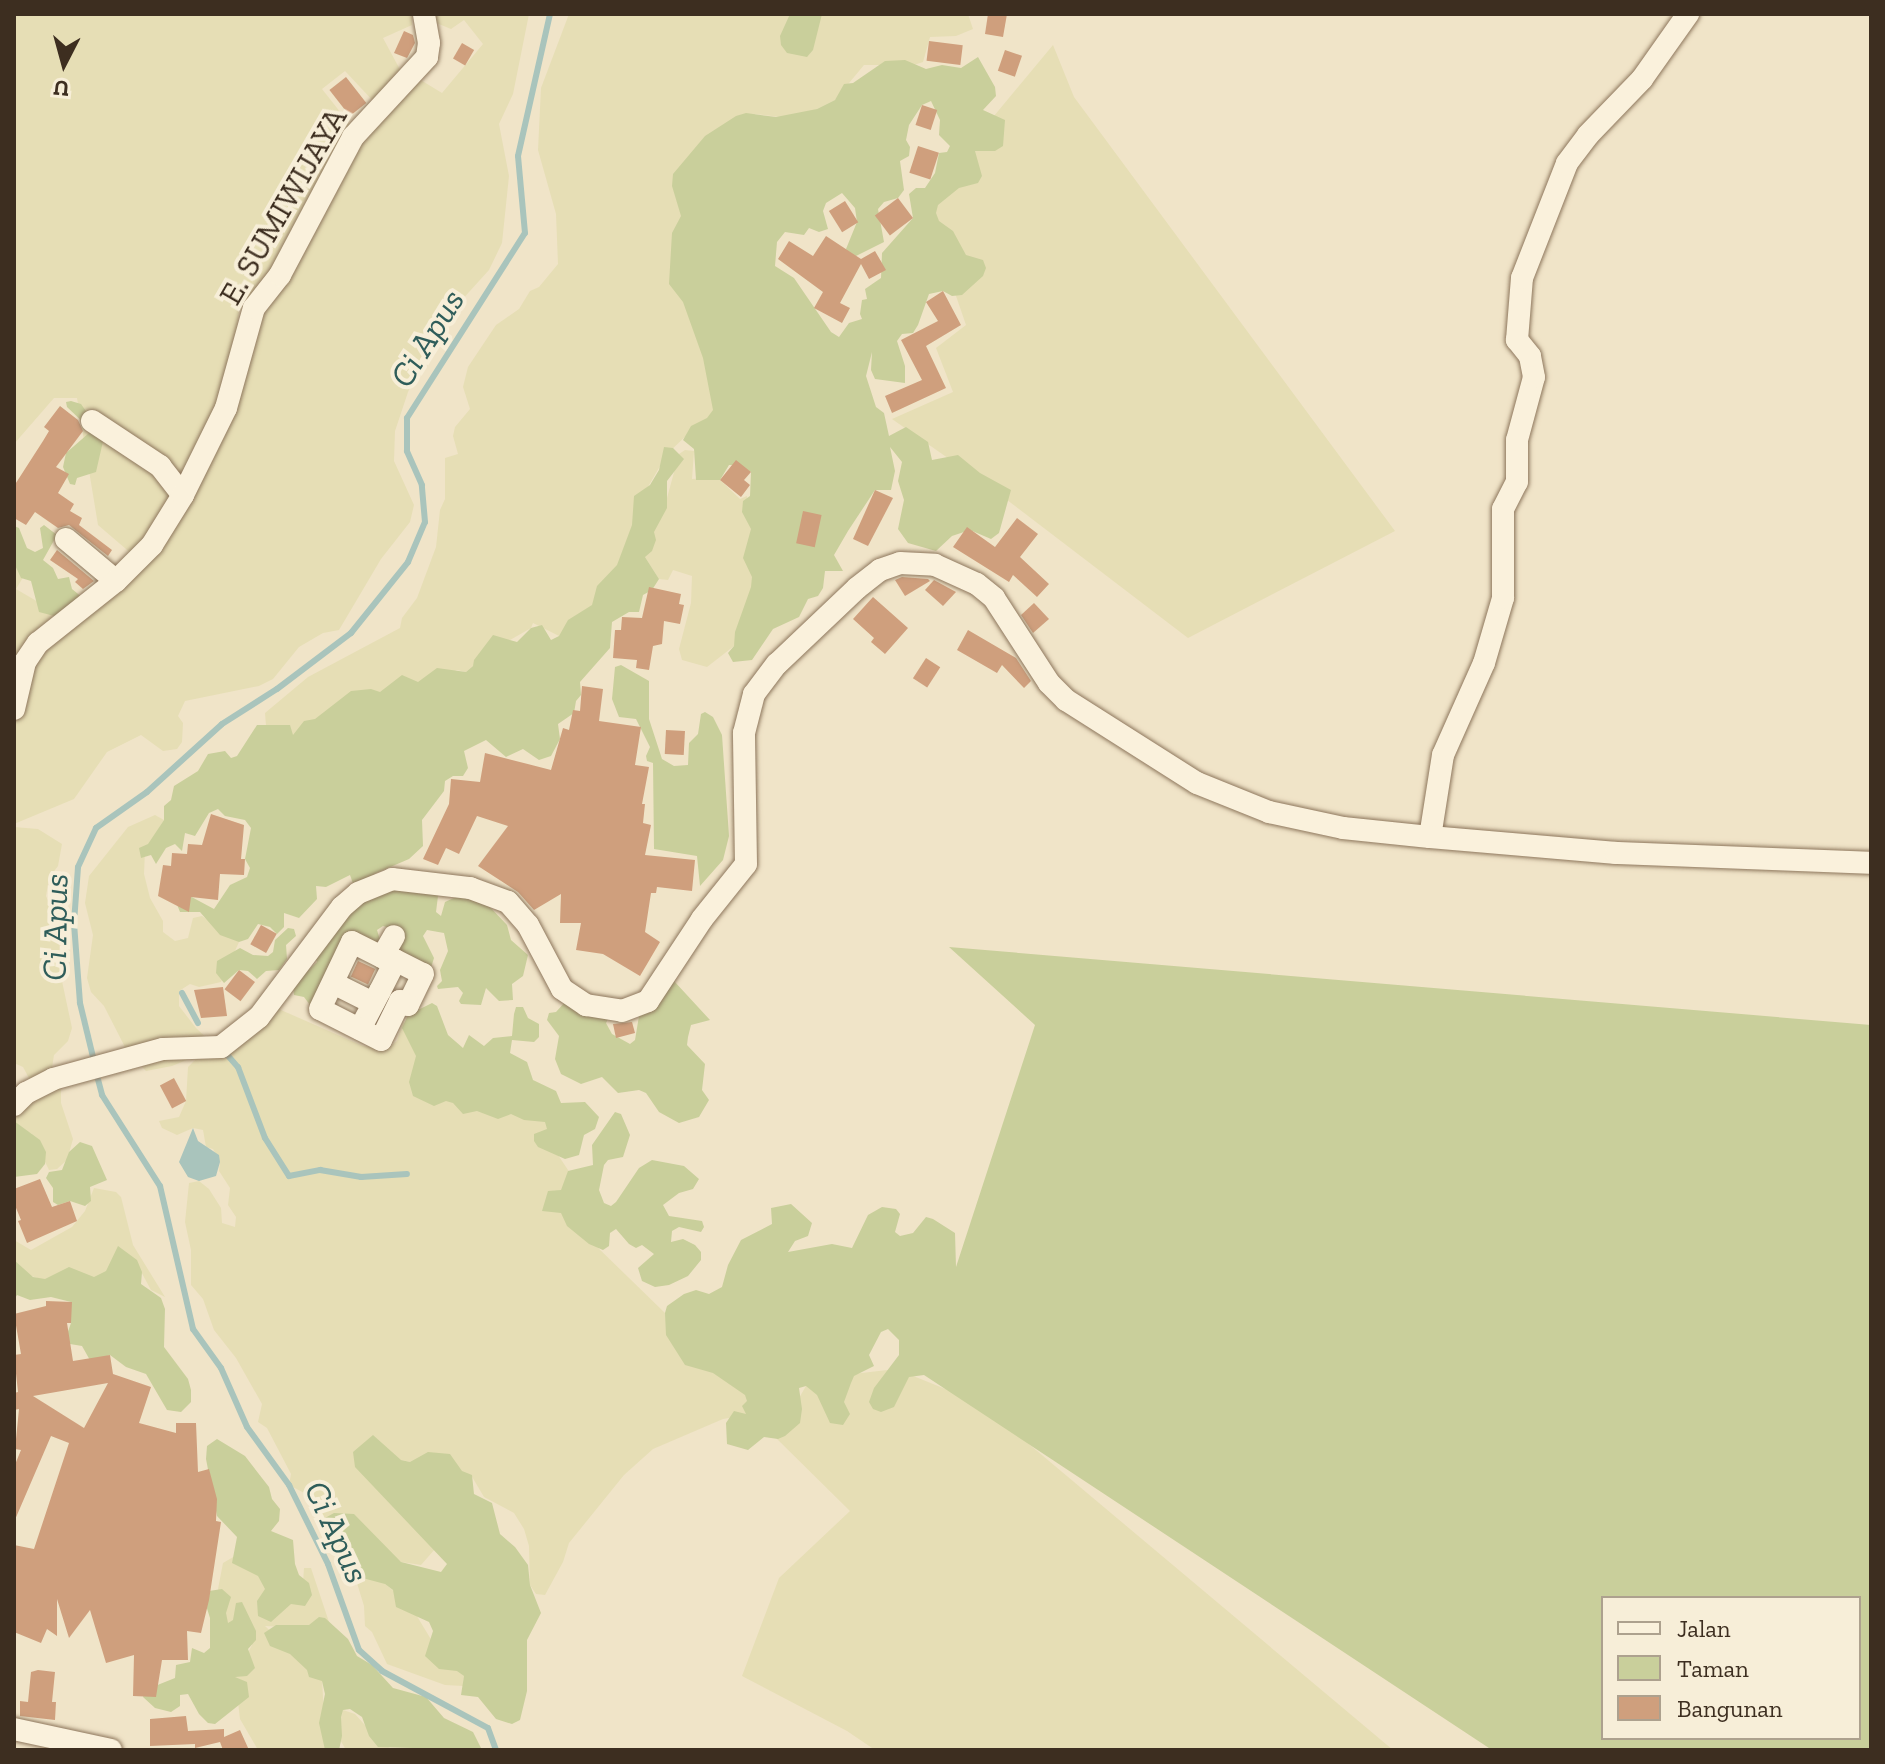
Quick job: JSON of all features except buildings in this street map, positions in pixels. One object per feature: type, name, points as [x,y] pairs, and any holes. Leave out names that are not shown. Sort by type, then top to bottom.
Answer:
[{"type":"street","name":"E. SUMIWIJAYA","points":[[14,709],[25,662],[38,643],[116,581],[152,545],[183,495],[226,408],[254,308],[280,275],[353,137],[427,57],[429,43],[424,14]]},
{"type":"street","points":[[1430,837],[1443,755],[1484,663],[1503,598],[1503,509],[1517,482],[1517,440],[1534,377],[1530,356],[1517,340],[1522,278],[1567,163],[1588,135],[1642,79],[1688,14]]},
{"type":"street","points":[[92,421],[160,466],[183,495]]},
{"type":"street","points":[[66,539],[116,581]]},
{"type":"street","points":[[14,1105],[26,1093],[53,1079],[163,1049],[221,1047],[240,1034],[283,989],[342,907],[358,893],[392,879],[470,888],[508,902],[528,925],[562,989],[586,1005],[622,1011],[648,1001],[702,919],[746,864],[744,733],[754,694],[777,664],[857,588],[880,570],[900,563],[935,565],[977,584],[994,598],[1049,683],[1066,700],[1197,783],[1269,812],[1303,821],[1430,837],[1616,853],[1871,863]]},
{"type":"street","points":[[360,1029],[376,997],[394,936]]},
{"type":"street","points":[[333,983],[400,1001],[408,1005],[423,974],[352,942],[320,1009],[381,1040],[400,1001]]},
{"type":"street","points":[[14,1729],[111,1750]]},
{"type":"shaded area","points":[[14,14],[412,14],[412,25],[383,38],[404,77],[375,103],[345,71],[322,89],[352,127],[269,278],[239,311],[234,353],[208,445],[133,555],[98,525],[77,398],[54,398],[14,444]]},
{"type":"shaded area","points":[[427,14],[529,14],[513,94],[499,124],[509,176],[502,243],[489,270],[440,324],[408,392],[395,431],[394,461],[414,505],[410,522],[381,559],[339,630],[323,633],[299,647],[273,679],[259,686],[185,701],[178,716],[183,723],[182,742],[177,749],[163,751],[141,735],[107,752],[74,799],[14,824],[14,716],[29,659],[151,554],[253,319],[343,162],[419,79],[442,93],[483,44],[464,20],[451,29],[429,20]]},
{"type":"shaded area","points":[[569,14],[968,14],[973,29],[956,36],[930,37],[923,62],[914,65],[864,65],[835,100],[817,109],[788,118],[755,114],[708,352],[715,421],[689,433],[667,454],[645,492],[643,519],[600,602],[559,636],[533,623],[531,628],[500,642],[466,672],[457,670],[411,688],[344,697],[288,741],[266,726],[265,713],[308,677],[400,628],[402,618],[417,598],[436,547],[440,510],[445,499],[445,458],[458,454],[453,436],[455,427],[470,409],[463,387],[468,367],[496,325],[519,309],[530,291],[539,287],[558,264],[556,214],[538,150],[541,88]]},
{"type":"shaded area","points":[[1053,45],[1074,97],[1395,531],[1188,638],[998,493],[892,419],[953,392],[936,348],[966,325],[926,209],[994,116]]},
{"type":"shaded area","points":[[685,450],[694,451],[692,479],[717,477],[740,499],[747,496],[755,546],[757,575],[734,646],[707,667],[682,660],[679,649],[691,603],[692,576],[673,570],[668,580],[659,579],[645,557],[648,531],[667,498],[679,454]]},
{"type":"shaded area","points":[[14,535],[33,561],[16,589],[57,613],[27,638],[14,685]]},
{"type":"shaded area","points":[[155,815],[164,820],[145,851],[144,874],[150,898],[163,921],[163,932],[175,941],[188,938],[193,918],[202,916],[239,942],[221,982],[199,987],[190,984],[179,991],[179,1006],[216,1047],[244,1031],[260,996],[266,995],[281,1010],[363,1046],[385,1048],[392,1045],[397,1041],[403,1022],[545,1096],[552,1146],[576,1182],[591,1241],[665,1313],[682,1344],[756,1385],[746,1415],[723,1419],[653,1449],[624,1475],[569,1543],[563,1562],[545,1595],[536,1594],[530,1585],[529,1546],[524,1529],[514,1513],[484,1497],[471,1475],[401,1460],[374,1485],[435,1549],[421,1565],[401,1562],[392,1555],[385,1584],[409,1603],[441,1656],[464,1676],[463,1686],[445,1685],[387,1664],[372,1632],[365,1626],[364,1606],[352,1567],[325,1534],[318,1509],[308,1495],[289,1485],[291,1474],[267,1428],[258,1422],[262,1404],[236,1358],[214,1330],[203,1299],[191,1285],[191,1250],[185,1222],[189,1183],[199,1181],[209,1189],[221,1208],[222,1223],[235,1227],[236,1217],[228,1205],[230,1188],[219,1171],[220,1162],[213,1149],[206,1147],[203,1130],[193,1128],[177,1135],[162,1128],[159,1121],[179,1117],[186,1101],[188,1067],[201,1054],[172,1066],[146,1071],[126,1049],[104,1006],[91,992],[87,978],[93,935],[85,903],[89,876],[128,827]]},
{"type":"shaded area","points":[[14,827],[38,829],[62,844],[58,866],[49,878],[46,896],[60,928],[59,967],[72,1028],[68,1041],[54,1055],[51,1074],[61,1084],[61,1103],[73,1139],[67,1160],[57,1169],[49,1170],[31,1133],[14,1130],[14,1099],[30,1080],[23,1067],[14,1063]]},
{"type":"shaded area","points":[[94,1188],[116,1192],[121,1197],[133,1245],[165,1297],[151,1290],[138,1266],[104,1276],[52,1283],[14,1270],[14,1240],[31,1250],[72,1227],[85,1211]]},
{"type":"shaded area","points":[[896,1369],[980,1403],[1393,1750],[875,1750],[847,1731],[742,1676],[779,1578],[850,1511],[776,1438],[810,1379]]},
{"type":"shaded area","points":[[235,1556],[303,1583],[304,1568],[311,1568],[329,1622],[308,1628],[265,1626],[322,1680],[326,1750],[258,1750],[240,1719],[235,1677],[252,1645],[249,1638],[224,1626],[218,1589],[223,1563]]},
{"type":"shaded area","points":[[343,1710],[355,1714],[380,1742],[393,1750],[346,1750],[338,1736],[339,1715]]},
{"type":"green space","points":[[790,14],[822,14],[813,50],[807,57],[787,53],[781,45],[780,36]]},
{"type":"green space","points":[[978,57],[995,87],[996,96],[983,110],[1005,120],[1003,146],[995,151],[975,151],[982,176],[978,183],[959,188],[938,205],[936,213],[939,221],[953,231],[966,255],[983,260],[986,268],[983,276],[962,295],[952,296],[943,291],[929,294],[913,333],[902,334],[897,341],[905,366],[905,383],[875,379],[871,370],[872,352],[866,376],[876,407],[884,413],[889,436],[906,427],[928,442],[932,460],[958,455],[980,473],[1011,490],[999,533],[991,539],[970,530],[952,536],[936,551],[908,543],[898,529],[904,500],[898,481],[902,462],[890,447],[895,471],[891,490],[875,490],[848,531],[834,555],[843,571],[825,571],[823,588],[818,596],[808,599],[799,617],[773,629],[752,660],[733,662],[728,653],[734,646],[735,632],[752,577],[743,558],[751,529],[742,512],[743,501],[750,496],[751,472],[739,465],[729,465],[720,480],[696,480],[694,449],[683,440],[691,426],[707,418],[713,410],[703,358],[683,302],[669,284],[672,233],[681,216],[672,186],[673,174],[705,136],[736,116],[746,113],[776,117],[817,109],[835,100],[844,84],[853,83],[885,61],[905,60],[926,69],[942,65],[961,68]],"holes":[[[931,101],[940,120],[939,135],[950,146],[947,152],[939,153],[935,173],[925,188],[916,188],[909,194],[913,218],[882,253],[881,278],[865,289],[867,299],[862,300],[862,319],[849,323],[839,337],[831,332],[794,278],[775,266],[777,242],[785,232],[804,235],[809,228],[819,232],[828,229],[823,211],[826,203],[842,193],[855,208],[857,222],[846,249],[850,259],[884,242],[878,209],[884,202],[898,198],[904,190],[900,161],[909,156],[910,147],[906,140],[909,125],[922,105]]]},
{"type":"green space","points":[[66,402],[81,404],[104,437],[96,472],[77,478],[75,485],[70,484],[63,467],[66,453],[89,433],[87,426],[67,407]]},
{"type":"green space","points":[[664,447],[673,448],[684,459],[667,481],[667,508],[654,532],[656,540],[652,551],[645,557],[659,579],[652,590],[643,595],[639,612],[629,612],[612,622],[610,648],[580,682],[581,695],[576,701],[574,713],[558,724],[560,739],[551,756],[539,760],[523,749],[506,757],[486,740],[464,751],[468,768],[463,776],[453,776],[445,781],[444,791],[422,820],[423,846],[409,859],[374,874],[379,878],[444,888],[438,896],[436,912],[441,916],[445,902],[458,896],[488,905],[507,925],[511,940],[528,955],[523,976],[512,984],[513,1000],[499,1001],[486,988],[481,1005],[461,1004],[459,1001],[463,993],[458,987],[438,989],[437,986],[442,981],[440,970],[448,951],[444,933],[427,930],[423,936],[434,958],[430,971],[396,959],[390,928],[383,926],[377,930],[381,943],[363,948],[310,1005],[304,997],[294,995],[293,985],[317,962],[314,954],[355,889],[350,875],[326,887],[316,886],[317,899],[299,918],[284,913],[284,927],[277,934],[270,927],[258,924],[248,939],[239,942],[220,935],[200,912],[180,912],[176,902],[186,894],[214,909],[230,885],[247,877],[250,868],[245,859],[251,828],[245,820],[225,816],[218,809],[209,813],[195,836],[185,833],[182,851],[175,844],[166,848],[156,864],[151,855],[141,858],[139,848],[148,844],[164,820],[164,806],[171,800],[174,786],[198,771],[208,754],[225,751],[231,758],[237,756],[257,725],[290,725],[293,735],[304,721],[315,719],[351,691],[371,689],[380,692],[402,675],[418,682],[437,668],[466,672],[493,635],[517,642],[531,628],[542,625],[551,640],[559,636],[568,620],[592,605],[597,586],[617,565],[632,525],[634,496],[650,485],[659,470]]},
{"type":"green space","points":[[44,525],[57,535],[43,560],[53,568],[58,579],[69,577],[72,589],[83,598],[58,617],[39,612],[31,581],[21,578],[14,563],[14,526],[19,528],[27,548],[35,552],[43,548],[40,528]]},
{"type":"green space","points":[[621,665],[649,681],[649,719],[662,759],[674,766],[688,765],[689,743],[698,734],[701,714],[705,712],[713,717],[722,735],[729,836],[723,860],[700,886],[697,856],[654,849],[653,763],[647,761],[646,756],[650,747],[636,719],[619,717],[612,699],[615,667]]},
{"type":"green space","points":[[288,928],[294,929],[296,936],[286,945],[287,959],[279,970],[266,971],[257,979],[248,971],[239,970],[224,983],[216,973],[217,961],[240,948],[253,955],[268,956],[273,952],[275,940]]},
{"type":"green space","points":[[949,947],[1871,1025],[1871,1750],[1492,1750],[924,1375],[909,1377],[894,1407],[881,1412],[873,1409],[869,1402],[874,1388],[899,1355],[899,1340],[888,1329],[881,1332],[869,1355],[874,1366],[854,1376],[844,1402],[850,1414],[843,1425],[830,1423],[817,1395],[806,1386],[799,1388],[800,1423],[785,1436],[778,1439],[764,1437],[748,1450],[727,1444],[726,1423],[734,1411],[746,1414],[742,1406],[747,1401],[745,1395],[713,1373],[685,1365],[666,1335],[667,1306],[684,1294],[696,1290],[709,1294],[722,1287],[728,1265],[741,1240],[772,1224],[771,1208],[791,1204],[812,1223],[808,1236],[795,1241],[788,1252],[832,1244],[852,1248],[868,1215],[882,1207],[896,1209],[900,1214],[895,1232],[900,1236],[913,1233],[926,1217],[933,1219],[955,1233],[956,1267],[1035,1025]]},
{"type":"green space","points":[[674,981],[710,1020],[691,1025],[687,1045],[705,1064],[702,1090],[709,1100],[699,1117],[679,1123],[659,1112],[646,1093],[639,1090],[618,1093],[602,1077],[581,1084],[561,1074],[555,1059],[559,1036],[547,1020],[549,1013],[556,1012],[565,1002],[609,1017],[606,1023],[612,1034],[630,1044],[635,1040],[640,1010]]},
{"type":"green space","points":[[432,1003],[437,1006],[448,1035],[463,1048],[469,1035],[484,1046],[493,1038],[512,1036],[516,1007],[523,1007],[528,1018],[539,1024],[539,1037],[534,1042],[512,1040],[510,1053],[527,1062],[533,1080],[556,1091],[561,1103],[585,1102],[599,1117],[595,1129],[584,1135],[579,1155],[565,1159],[538,1147],[534,1134],[547,1129],[545,1122],[524,1120],[511,1114],[498,1119],[477,1111],[463,1114],[453,1103],[446,1101],[434,1106],[413,1096],[409,1082],[416,1056],[402,1028],[408,1015]]},
{"type":"green space","points":[[615,1112],[621,1114],[630,1135],[623,1157],[608,1160],[604,1165],[599,1190],[604,1203],[611,1206],[616,1202],[639,1168],[652,1160],[684,1166],[699,1179],[693,1189],[679,1193],[663,1205],[669,1216],[702,1221],[704,1227],[701,1232],[679,1227],[672,1231],[671,1242],[683,1239],[695,1245],[701,1252],[701,1260],[688,1276],[669,1285],[655,1287],[642,1281],[638,1268],[654,1254],[642,1245],[636,1248],[629,1244],[616,1229],[610,1233],[609,1246],[603,1250],[589,1244],[567,1226],[561,1213],[542,1211],[548,1191],[561,1190],[568,1171],[593,1165],[592,1145]]},
{"type":"green space","points":[[14,1121],[40,1140],[46,1152],[45,1164],[37,1174],[14,1177]]},
{"type":"green space","points":[[80,1142],[92,1146],[107,1180],[90,1187],[91,1201],[85,1206],[70,1201],[58,1205],[53,1202],[53,1188],[46,1178],[49,1172],[62,1170],[69,1152]]},
{"type":"green space","points":[[118,1246],[137,1260],[142,1272],[141,1284],[161,1298],[165,1309],[164,1347],[188,1379],[191,1390],[191,1402],[181,1412],[167,1410],[146,1374],[126,1367],[110,1355],[91,1362],[82,1346],[64,1343],[71,1323],[71,1302],[51,1297],[30,1300],[17,1295],[14,1300],[14,1260],[33,1277],[45,1279],[69,1267],[94,1277],[106,1271]]},
{"type":"green space","points":[[373,1435],[401,1460],[410,1462],[428,1452],[450,1454],[462,1471],[472,1475],[474,1494],[492,1503],[500,1534],[515,1547],[528,1565],[530,1585],[541,1613],[527,1640],[527,1691],[520,1720],[512,1724],[496,1719],[478,1697],[461,1695],[464,1676],[457,1671],[439,1669],[425,1656],[433,1631],[429,1622],[396,1607],[393,1590],[385,1584],[355,1576],[321,1526],[325,1518],[334,1513],[354,1514],[401,1562],[441,1572],[447,1564],[355,1467],[353,1452]]},
{"type":"green space","points":[[217,1439],[245,1456],[269,1487],[272,1499],[280,1509],[279,1521],[271,1531],[293,1540],[299,1575],[309,1583],[312,1595],[305,1606],[291,1604],[271,1622],[258,1616],[257,1601],[265,1589],[258,1576],[232,1563],[237,1537],[217,1516],[206,1459],[207,1446]]},
{"type":"green space","points":[[222,1589],[231,1597],[226,1613],[228,1623],[233,1620],[236,1603],[242,1602],[256,1631],[256,1640],[248,1649],[255,1668],[247,1676],[235,1677],[247,1682],[249,1697],[215,1724],[208,1723],[199,1714],[188,1694],[180,1695],[180,1706],[171,1712],[155,1708],[143,1697],[145,1690],[175,1678],[176,1665],[190,1662],[192,1648],[204,1653],[210,1648],[210,1618],[204,1599],[209,1591]]},
{"type":"green space","points":[[319,1617],[325,1618],[348,1639],[357,1656],[372,1665],[393,1688],[426,1697],[444,1718],[473,1732],[482,1750],[378,1747],[369,1736],[362,1717],[350,1709],[343,1710],[341,1717],[339,1750],[325,1750],[319,1723],[325,1694],[322,1681],[309,1677],[307,1670],[290,1654],[270,1646],[264,1633],[276,1625],[309,1625]]},
{"type":"water","points":[[193,1128],[198,1141],[219,1155],[220,1162],[216,1176],[199,1181],[188,1177],[179,1162]]},
{"type":"waterway","name":"Ci Apus","points":[[94,1061],[80,1003],[74,923],[78,867],[96,828],[147,792],[222,724],[277,689],[351,633],[408,562],[425,522],[422,485],[407,451],[407,418],[525,233],[518,156],[550,14]]},
{"type":"waterway","points":[[182,993],[198,1023]]},
{"type":"waterway","points":[[223,1050],[238,1067],[265,1138],[289,1176],[320,1170],[361,1177],[407,1174]]},
{"type":"waterway","name":"Ci Apus","points":[[96,1072],[102,1095],[160,1186],[193,1329],[221,1368],[247,1427],[289,1485],[328,1564],[359,1650],[382,1671],[488,1728],[496,1750]]}]
